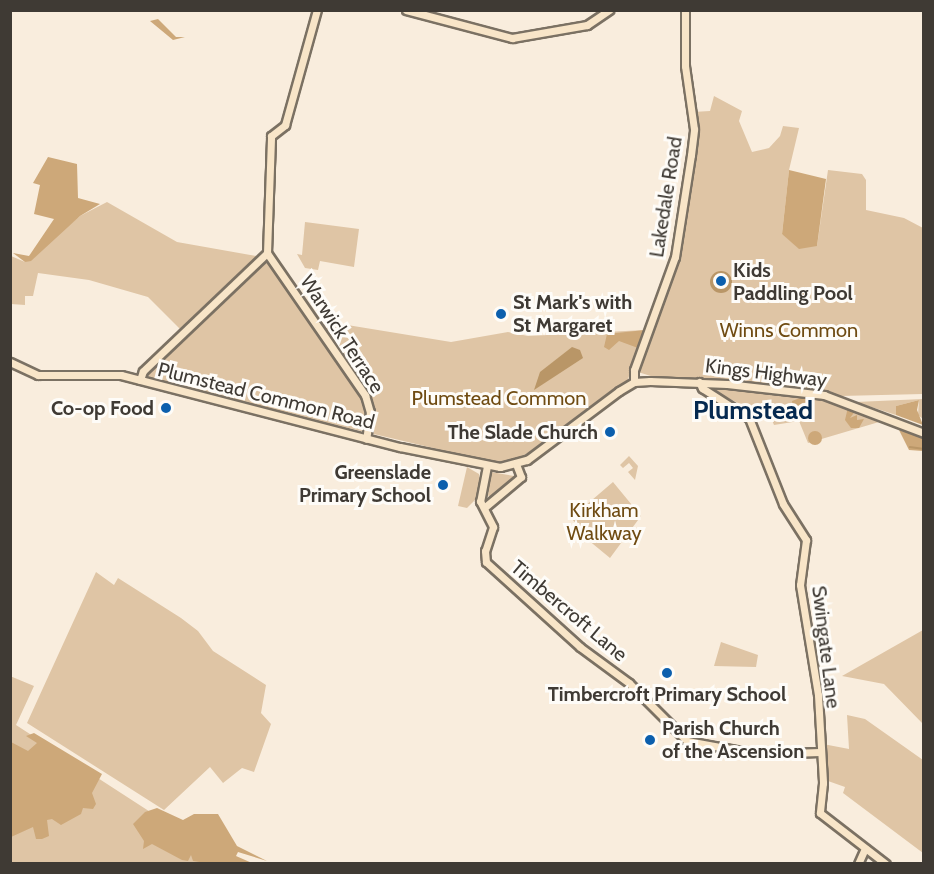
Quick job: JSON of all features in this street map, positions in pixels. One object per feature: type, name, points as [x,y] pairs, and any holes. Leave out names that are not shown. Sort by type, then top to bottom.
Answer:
[{"type":"street","points":[[140,380],[143,371],[267,253],[271,136],[285,125],[317,10]]},
{"type":"street","points":[[406,10],[512,38],[587,25],[609,10]]},
{"type":"street","name":"Lakedale Road","points":[[634,382],[634,370],[671,271],[691,156],[694,129],[685,66],[685,10]]},
{"type":"street","name":"Warwick Terrace","points":[[267,253],[364,395],[370,412],[366,439]]},
{"type":"street","name":"Plumstead Common Road","points":[[10,362],[38,375],[101,372],[140,380],[366,439],[487,466],[516,464]]},
{"type":"street","name":"Kings Highway","points":[[634,382],[699,381],[824,395],[924,433]]},
{"type":"street","name":"Swingate Lane","points":[[699,381],[702,388],[748,418],[783,504],[806,540],[800,585],[816,670],[823,783],[820,813],[865,848]]},
{"type":"street","points":[[484,507],[521,477],[516,464],[540,453],[634,382]]},
{"type":"street","name":"Timbercroft Lane","points":[[487,466],[480,501],[493,527],[485,551],[486,562],[580,647],[629,683],[677,732],[694,744],[758,754],[820,752]]},
{"type":"street","points":[[858,864],[865,848],[886,864]]},
{"type":"green space","name":"Winns Common","points":[[714,96],[742,111],[739,121],[752,152],[769,148],[780,136],[783,126],[799,128],[789,170],[782,234],[817,246],[828,170],[862,174],[866,180],[866,210],[904,218],[923,228],[923,394],[840,396],[840,404],[879,422],[808,443],[799,421],[774,425],[767,408],[752,415],[744,406],[716,392],[714,380],[654,377],[638,372],[678,262],[697,130],[693,112],[710,111]]},
{"type":"green space","name":"Plumstead Common","points":[[107,202],[177,242],[268,258],[315,327],[329,322],[451,342],[508,332],[528,336],[645,330],[627,382],[537,448],[513,461],[488,461],[217,397],[149,377],[148,373],[187,336],[148,297],[89,280],[38,273],[33,296],[25,296],[25,305],[11,304],[11,256],[25,262],[80,216]]},
{"type":"green space","points":[[305,222],[359,229],[354,267],[320,261],[318,270],[305,268],[297,254],[302,255]]},
{"type":"green space","points":[[923,399],[923,419],[918,415],[919,400],[896,406],[896,415],[856,402]]},
{"type":"green space","points":[[629,456],[638,466],[635,480],[628,472],[633,468],[629,463],[623,468],[620,465]]},
{"type":"green space","points":[[467,467],[479,474],[480,482],[476,499],[467,508],[458,506]]},
{"type":"green space","points":[[491,472],[514,476],[490,498],[488,495]]},
{"type":"green space","name":"Kirkham Walkway","points":[[613,482],[641,516],[610,558],[576,530],[579,527],[571,518]]},
{"type":"green space","points":[[96,572],[114,585],[118,578],[181,618],[198,631],[213,651],[266,685],[261,713],[271,724],[254,772],[242,768],[223,783],[210,767],[164,810],[27,723]]},
{"type":"green space","points":[[923,630],[923,724],[884,684],[842,676]]},
{"type":"green space","points":[[721,642],[758,655],[756,667],[714,666]]},
{"type":"green space","points":[[10,676],[34,686],[16,725],[192,839],[244,863],[11,863]]},
{"type":"green space","points":[[847,715],[865,719],[923,760],[923,853],[843,793],[845,787],[828,781],[823,744],[849,749]]},
{"type":"shaded area","points":[[158,19],[176,37],[185,37],[173,40],[150,21]]},
{"type":"shaded area","points":[[48,157],[77,164],[78,198],[100,204],[80,216],[31,261],[25,262],[13,253],[29,256],[54,219],[34,214],[40,185],[33,183]]},
{"type":"shaded area","points":[[789,170],[826,179],[817,246],[799,249],[782,234]]},
{"type":"shaded area","name":"Kids Paddling Pool","points":[[721,271],[729,274],[732,282],[729,290],[721,293],[713,290],[710,282],[713,274]]},
{"type":"shaded area","points":[[645,330],[638,348],[619,341],[609,350],[604,347],[607,334]]},
{"type":"shaded area","points":[[572,347],[580,350],[583,358],[534,390],[540,372]]},
{"type":"shaded area","points":[[805,396],[810,402],[802,403],[801,410],[794,412],[792,401]]},
{"type":"shaded area","points":[[919,400],[917,410],[923,425],[896,415],[896,406]]},
{"type":"shaded area","points":[[848,407],[856,410],[850,418],[857,415],[857,420],[864,419],[859,428],[851,428],[845,420]]},
{"type":"shaded area","points":[[899,430],[923,438],[923,451],[909,450]]},
{"type":"shaded area","points":[[815,431],[820,433],[822,438],[820,443],[815,445],[810,443],[808,438],[810,433]]},
{"type":"shaded area","points":[[34,733],[102,774],[92,793],[96,804],[93,809],[83,808],[81,814],[61,825],[52,819],[47,820],[49,836],[42,839],[36,839],[33,827],[11,837],[11,742],[28,751],[37,743],[26,736]]},
{"type":"shaded area","points":[[157,808],[183,820],[194,814],[218,814],[237,846],[267,861],[238,852],[236,856],[252,863],[206,863],[193,861],[191,855],[188,861],[182,860],[152,844],[143,849],[144,841],[133,824],[145,812]]},
{"type":"waterway","points":[[910,447],[924,449]]},
{"type":"place","name":"Kids Paddling Pool","points":[[721,281]]},
{"type":"place","name":"St Mark's with St Margaret","points":[[501,314]]},
{"type":"place","name":"Co-op Food","points":[[166,408]]},
{"type":"place","name":"The Slade Church","points":[[610,432]]},
{"type":"place","name":"Greenslade Primary School","points":[[443,485]]},
{"type":"place","name":"Timbercroft Primary School","points":[[667,673]]},
{"type":"place","name":"Parish Church of the Ascension","points":[[650,740]]},
{"type":"district","name":"Plumstead","points":[[753,411]]}]
